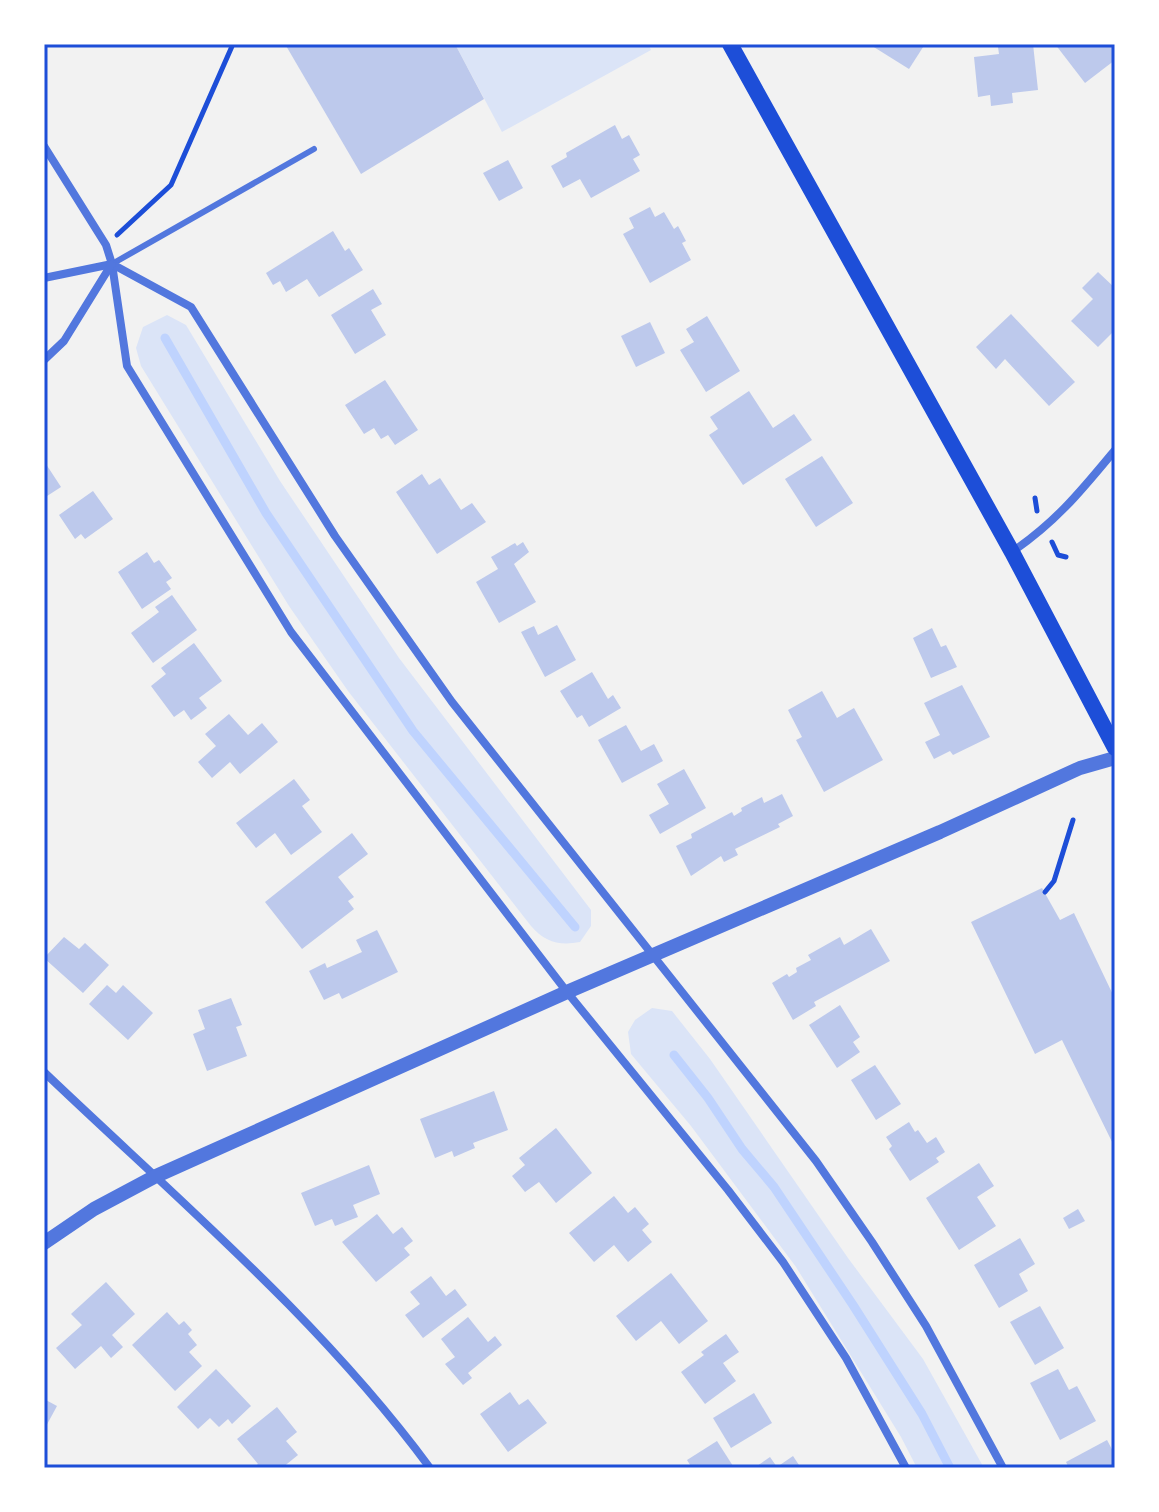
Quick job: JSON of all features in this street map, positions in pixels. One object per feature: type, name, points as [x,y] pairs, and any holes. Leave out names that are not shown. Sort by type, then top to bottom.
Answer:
[{"type":"main road","points":[[730,44],[1012,552],[1115,748]]},
{"type":"street","points":[[44,146],[106,245],[112,264],[127,366],[291,632],[567,992],[783,1262],[846,1358],[906,1468]]},
{"type":"street","points":[[44,360],[64,341],[112,264]]},
{"type":"street","points":[[44,278],[112,264],[191,307],[335,536],[452,702],[816,1161],[926,1326],[1003,1468]]},
{"type":"street","points":[[1012,552],[1045,529],[1070,505],[1115,450]]},
{"type":"street","points":[[44,1243],[94,1209],[154,1177],[1080,768],[1115,758]]},
{"type":"street","points":[[44,1072],[286,1301],[406,1435],[430,1468]]},
{"type":"lane","points":[[112,264],[314,149]]},
{"type":"path","points":[[106,245],[171,185],[233,44]]},
{"type":"path","points":[[1045,892],[1054,881],[1073,820]]},
{"type":"shaded area","points":[[455,44],[648,44],[651,50],[502,132]]},
{"type":"shaded area","points":[[167,315],[186,325],[280,481],[399,658],[591,910],[591,926],[580,942],[553,942],[531,926],[348,691],[289,606],[141,366],[136,348],[143,327]]},
{"type":"shaded area","points":[[652,1008],[672,1011],[710,1059],[848,1258],[923,1359],[984,1468],[917,1468],[796,1267],[691,1126],[631,1054],[628,1032],[635,1020]]},
{"type":"building","points":[[285,44],[455,44],[484,99],[361,174]]},
{"type":"building","points":[[869,44],[925,44],[909,69]]},
{"type":"building","points":[[1033,44],[1038,90],[1012,93],[1013,103],[991,106],[990,95],[978,97],[974,57],[999,54],[998,47]]},
{"type":"building","points":[[1055,44],[1115,44],[1115,60],[1085,83]]},
{"type":"building","points":[[615,125],[622,139],[629,135],[640,155],[633,159],[640,171],[591,198],[580,179],[563,188],[551,166],[567,157],[566,153]]},
{"type":"building","points":[[508,160],[523,188],[499,201],[483,173]]},
{"type":"building","points":[[650,207],[655,217],[664,212],[674,229],[678,226],[691,260],[650,283],[623,234],[634,228],[629,218]]},
{"type":"building","points":[[333,231],[345,251],[349,248],[363,270],[319,297],[307,279],[286,292],[280,281],[273,285],[266,273]]},
{"type":"building","points":[[1098,272],[1115,288],[1115,330],[1098,347],[1071,321],[1093,299],[1082,288]]},
{"type":"building","points":[[373,289],[382,304],[371,310],[386,335],[355,354],[331,315]]},
{"type":"building","points":[[1011,314],[1075,382],[1049,406],[1005,359],[996,369],[976,347]]},
{"type":"building","points":[[707,316],[740,371],[706,392],[680,350],[694,342],[686,329]]},
{"type":"building","points":[[650,322],[665,353],[636,367],[621,336]]},
{"type":"building","points":[[385,380],[418,430],[395,445],[388,435],[381,439],[374,428],[364,434],[345,405]]},
{"type":"building","points":[[749,391],[773,428],[794,414],[812,440],[743,485],[709,435],[718,429],[710,417]]},
{"type":"building","points":[[822,456],[853,503],[816,527],[785,479]]},
{"type":"building","points":[[44,461],[61,487],[44,498]]},
{"type":"building","points":[[422,474],[429,485],[440,478],[461,510],[472,503],[486,522],[437,554],[396,492]]},
{"type":"building","points":[[93,491],[113,519],[85,539],[81,534],[75,539],[59,515]]},
{"type":"building","points":[[523,542],[529,552],[514,564],[536,602],[499,623],[476,582],[498,569],[491,557],[515,543],[517,546]]},
{"type":"building","points":[[147,552],[154,563],[159,560],[172,578],[166,582],[171,589],[142,609],[118,572]]},
{"type":"building","points":[[172,595],[197,630],[153,663],[131,633],[159,612],[155,607]]},
{"type":"building","points":[[557,625],[576,660],[545,677],[521,632],[534,626],[538,635]]},
{"type":"building","points":[[932,628],[941,647],[946,645],[957,667],[931,678],[913,638]]},
{"type":"building","points":[[194,643],[222,681],[199,698],[207,708],[191,720],[184,710],[174,717],[151,686],[166,674],[161,668]]},
{"type":"building","points":[[592,672],[608,699],[613,695],[621,708],[589,727],[582,715],[577,718],[560,691]]},
{"type":"building","points":[[962,685],[990,737],[953,755],[950,751],[934,759],[925,742],[940,735],[924,703]]},
{"type":"building","points":[[822,691],[837,718],[854,708],[883,760],[824,792],[796,740],[802,737],[788,710]]},
{"type":"building","points":[[229,714],[248,735],[262,723],[278,742],[240,774],[230,762],[212,778],[198,762],[216,746],[205,734]]},
{"type":"building","points":[[626,725],[641,751],[654,744],[663,761],[622,783],[598,740]]},
{"type":"building","points":[[684,769],[706,808],[660,834],[649,815],[669,804],[657,784]]},
{"type":"building","points":[[294,779],[310,800],[302,806],[322,832],[291,855],[275,833],[256,848],[236,823]]},
{"type":"building","points":[[782,794],[793,816],[778,824],[780,827],[735,849],[738,855],[724,862],[721,856],[691,876],[676,846],[692,838],[691,834],[732,812],[734,816],[742,811],[741,808],[762,797],[764,803]]},
{"type":"building","points":[[352,833],[368,854],[338,877],[354,897],[348,901],[354,909],[302,949],[265,902]]},
{"type":"building","points":[[1042,888],[1060,920],[1074,913],[1115,999],[1115,1148],[1062,1040],[1035,1054],[971,922]]},
{"type":"building","points":[[871,929],[890,961],[814,1002],[816,1006],[793,1020],[772,983],[797,972],[796,968],[811,960],[808,955],[840,937],[844,945]]},
{"type":"building","points":[[377,930],[398,972],[342,999],[339,993],[324,1000],[309,971],[325,963],[327,968],[362,952],[356,940]]},
{"type":"building","points":[[64,937],[79,949],[85,943],[109,965],[83,993],[44,958]]},
{"type":"building","points":[[107,985],[116,993],[123,985],[153,1013],[128,1040],[89,1004]]},
{"type":"building","points":[[231,998],[242,1025],[236,1027],[247,1056],[207,1071],[193,1034],[205,1029],[198,1010]]},
{"type":"building","points":[[840,1005],[860,1037],[853,1042],[860,1052],[837,1068],[809,1025]]},
{"type":"building","points":[[875,1065],[901,1104],[876,1120],[851,1080]]},
{"type":"building","points":[[494,1091],[508,1130],[473,1143],[475,1148],[454,1157],[452,1151],[435,1158],[420,1119]]},
{"type":"building","points":[[909,1122],[927,1143],[936,1137],[945,1152],[936,1158],[939,1162],[910,1181],[889,1149],[892,1146],[886,1137]]},
{"type":"building","points":[[556,1128],[592,1173],[556,1203],[539,1182],[525,1192],[512,1176],[525,1165],[519,1158]]},
{"type":"building","points":[[979,1163],[994,1186],[977,1197],[996,1226],[959,1250],[926,1198]]},
{"type":"building","points":[[369,1165],[380,1194],[353,1205],[358,1217],[335,1226],[332,1219],[315,1226],[301,1193]]},
{"type":"building","points":[[614,1196],[628,1213],[635,1207],[649,1224],[642,1230],[652,1242],[628,1262],[614,1245],[594,1262],[569,1233]]},
{"type":"building","points":[[1078,1209],[1085,1221],[1069,1229],[1063,1218]]},
{"type":"building","points":[[377,1214],[393,1234],[402,1227],[413,1241],[404,1248],[410,1255],[376,1282],[342,1242]]},
{"type":"building","points":[[1020,1238],[1035,1264],[1019,1274],[1028,1291],[999,1308],[974,1265]]},
{"type":"building","points":[[671,1273],[708,1321],[679,1344],[661,1321],[636,1341],[616,1316]]},
{"type":"building","points":[[431,1276],[446,1296],[455,1289],[467,1305],[423,1338],[405,1315],[420,1304],[410,1292]]},
{"type":"building","points":[[106,1282],[135,1314],[112,1335],[123,1347],[111,1358],[101,1346],[75,1369],[56,1348],[82,1325],[71,1314]]},
{"type":"building","points":[[1040,1306],[1064,1348],[1035,1365],[1010,1322]]},
{"type":"building","points":[[167,1312],[179,1325],[184,1321],[192,1330],[188,1334],[197,1345],[189,1352],[202,1366],[175,1391],[132,1345]]},
{"type":"building","points":[[468,1317],[488,1342],[495,1336],[502,1345],[468,1373],[472,1378],[463,1385],[445,1364],[455,1357],[441,1339]]},
{"type":"building","points":[[726,1334],[739,1352],[723,1363],[736,1381],[705,1404],[681,1372]]},
{"type":"building","points":[[216,1369],[251,1406],[232,1424],[228,1419],[219,1427],[210,1418],[198,1429],[177,1407]]},
{"type":"building","points":[[1058,1369],[1069,1390],[1077,1386],[1096,1421],[1060,1440],[1030,1383]]},
{"type":"building","points":[[510,1392],[519,1405],[528,1399],[547,1423],[508,1452],[480,1414]]},
{"type":"building","points":[[754,1393],[772,1423],[731,1448],[713,1418]]},
{"type":"building","points":[[44,1399],[57,1406],[44,1430]]},
{"type":"building","points":[[277,1407],[297,1432],[286,1441],[298,1455],[282,1468],[253,1468],[258,1464],[237,1439]]},
{"type":"building","points":[[1107,1440],[1115,1455],[1115,1468],[1069,1468],[1066,1462]]},
{"type":"building","points":[[717,1441],[733,1466],[692,1468],[687,1460]]},
{"type":"building","points":[[793,1456],[801,1468],[754,1468],[770,1457],[777,1467]]},
{"type":"waterway","points":[[165,338],[266,513],[413,731],[575,927]]},
{"type":"waterway","points":[[674,1055],[742,1149],[774,1187],[853,1305],[922,1414],[950,1468]]}]
